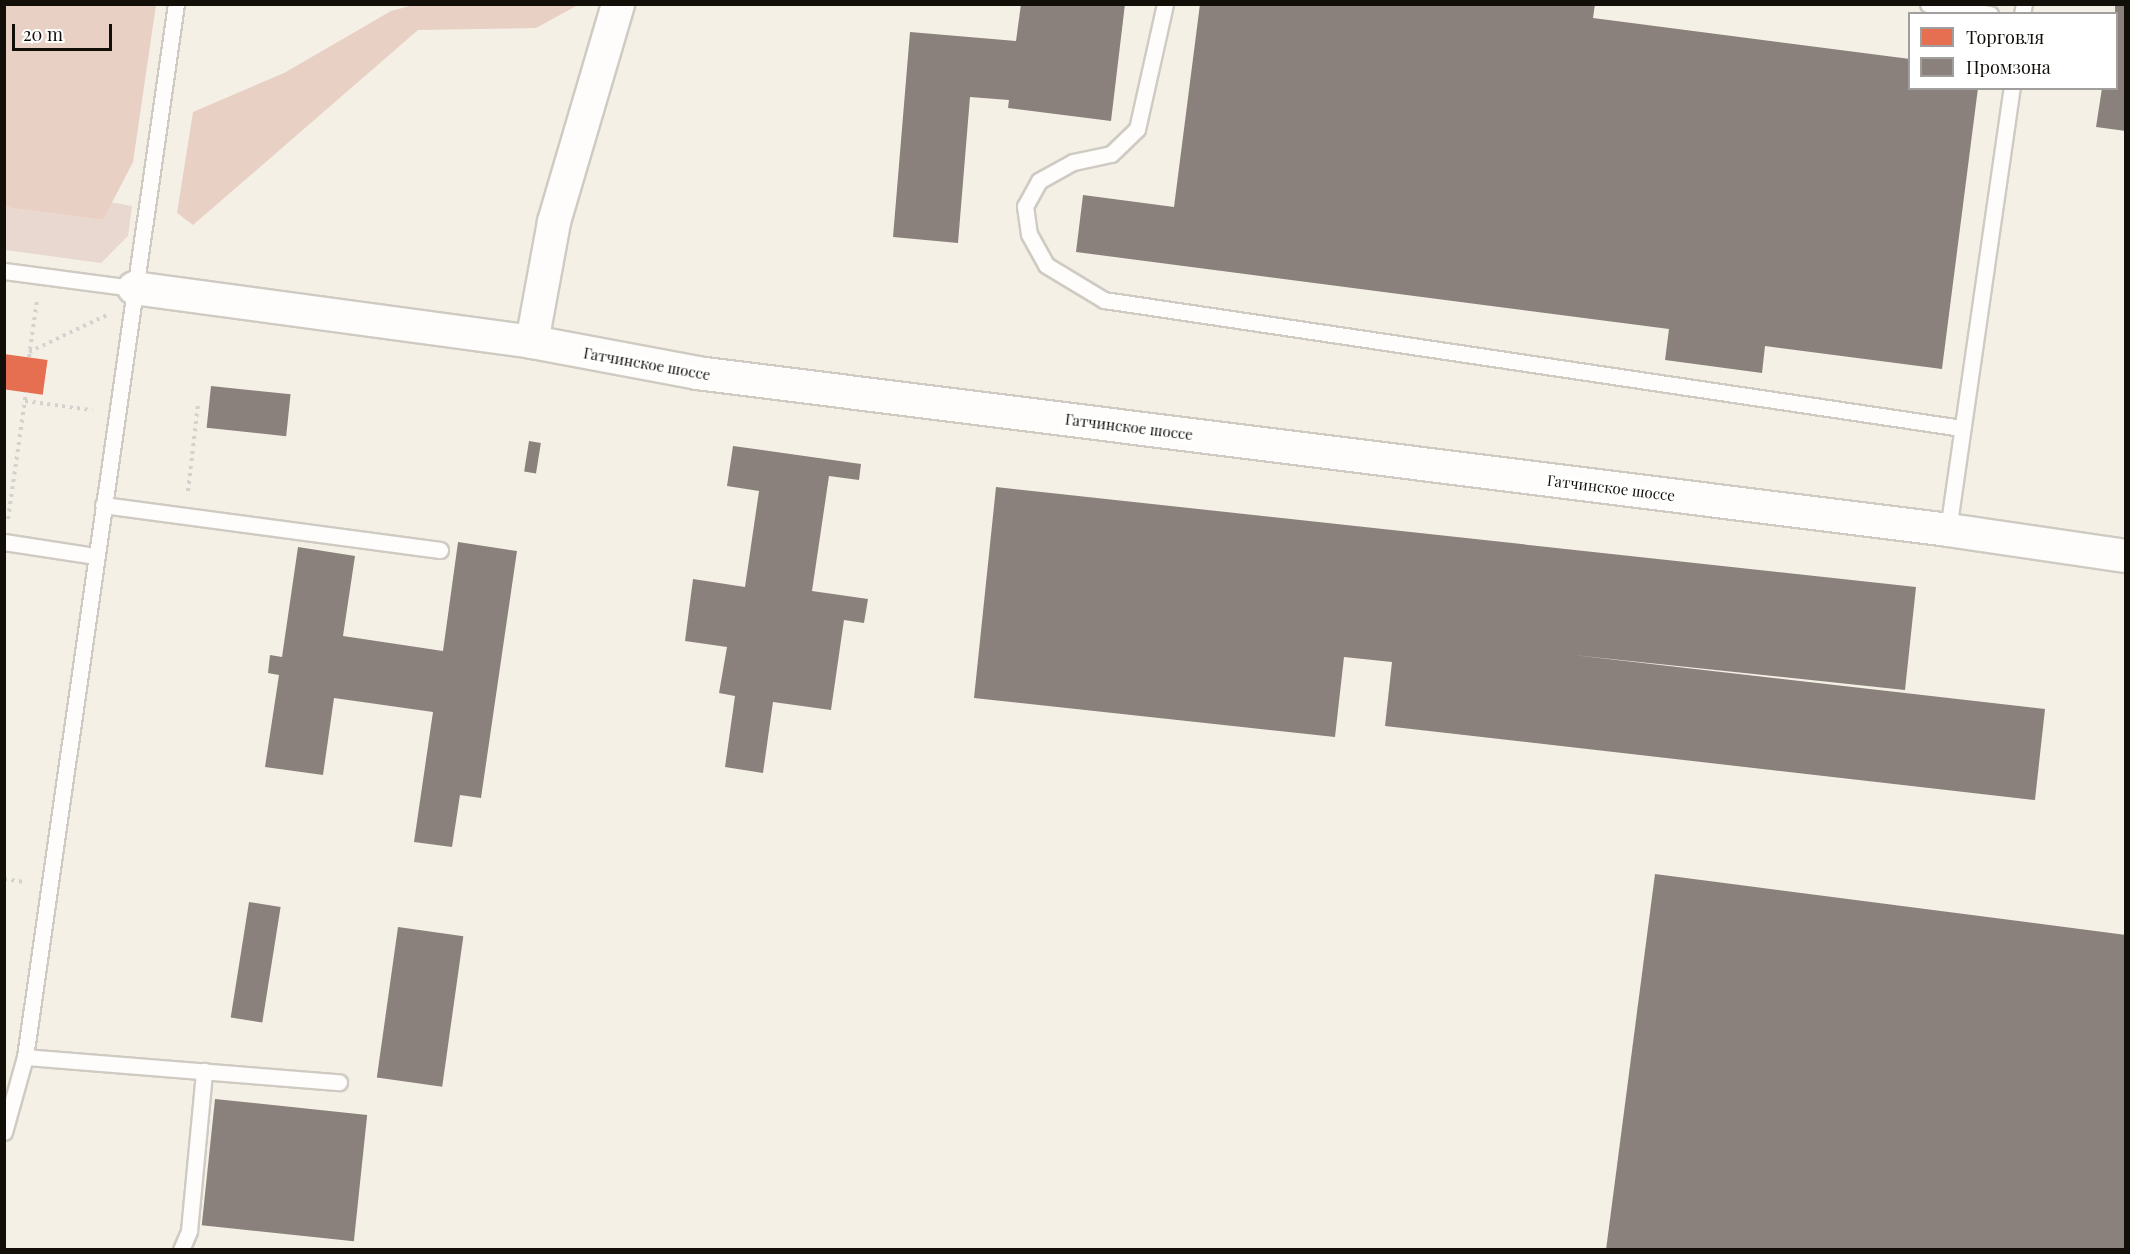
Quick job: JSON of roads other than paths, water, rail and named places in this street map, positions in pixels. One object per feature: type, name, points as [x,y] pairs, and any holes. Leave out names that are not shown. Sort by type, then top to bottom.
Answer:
[{"type":"street","points":[[532,342],[554,222],[618,4]]},
{"type":"street","name":"Гатчинское шоссе","points":[[133,295],[532,342],[697,374],[1948,530],[2126,556]]},
{"type":"lane","points":[[4,1132],[25,1057],[176,4]]},
{"type":"lane","points":[[1165,4],[1137,129],[1111,154],[1073,162],[1039,181],[1025,206],[1029,234],[1046,265],[1104,300],[1962,428]]},
{"type":"lane","points":[[1928,4],[1978,12]]},
{"type":"lane","points":[[1948,530],[2012,90]]},
{"type":"lane","points":[[4,271],[41,276],[133,295]]},
{"type":"lane","points":[[103,505],[440,550]]},
{"type":"lane","points":[[5,542],[96,556]]},
{"type":"lane","points":[[25,1057],[339,1082]]},
{"type":"lane","points":[[181,1250],[189,1231],[204,1071]]}]
